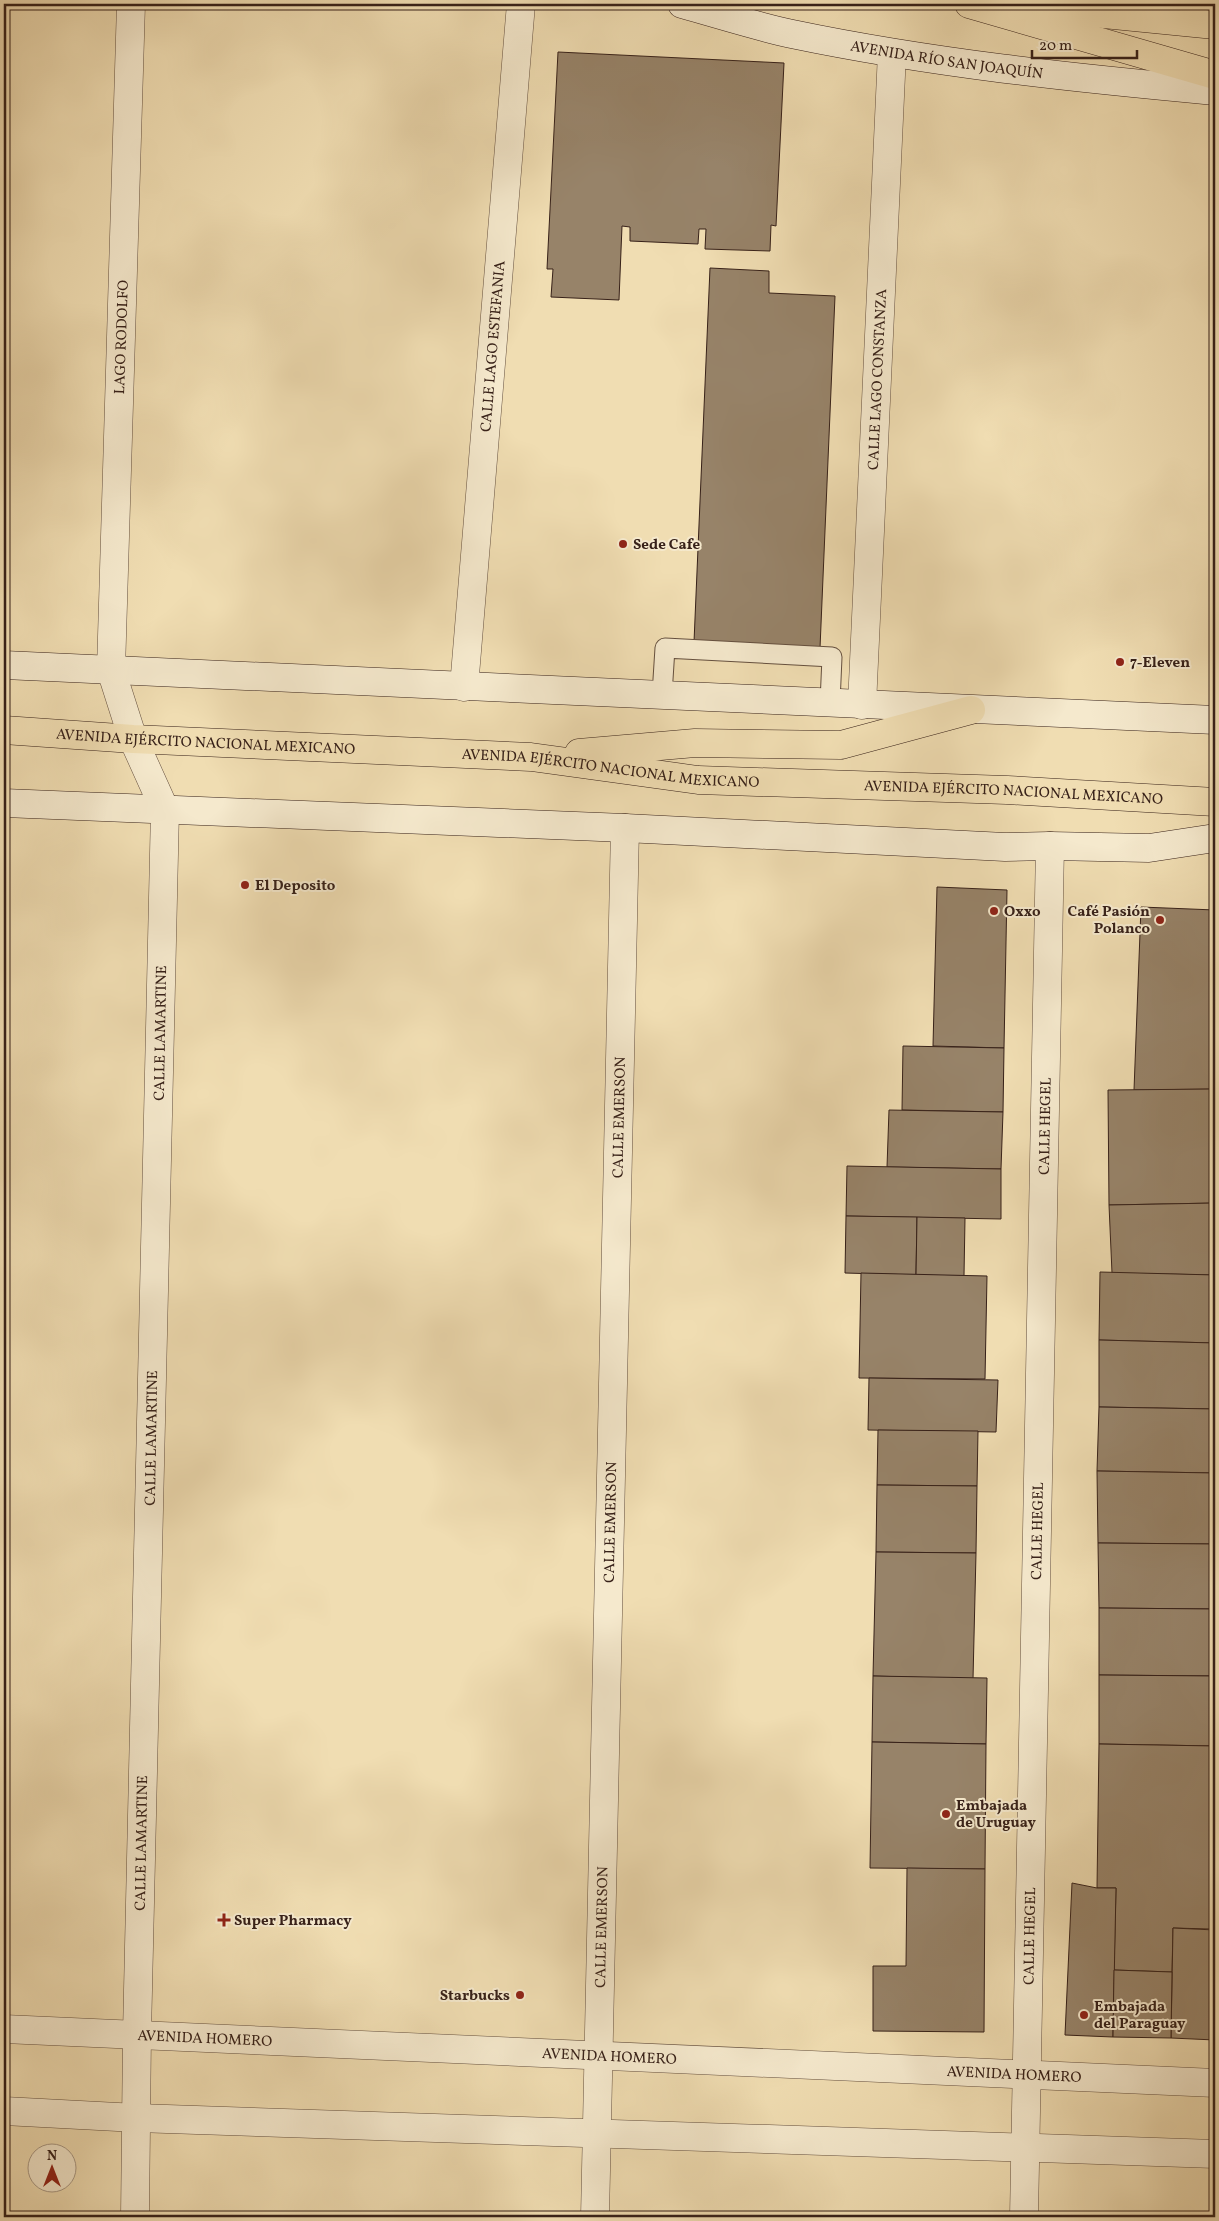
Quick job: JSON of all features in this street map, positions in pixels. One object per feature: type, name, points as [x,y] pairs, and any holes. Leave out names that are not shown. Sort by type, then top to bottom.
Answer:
[{"type":"main road","points":[[969,4],[1215,74]]},
{"type":"main road","points":[[997,4],[1215,25]]},
{"type":"main road","points":[[531,757],[695,743],[841,745],[971,710]]},
{"type":"main road","name":"AVENIDA EJÉRCITO NACIONAL MEXICANO","points":[[4,730],[133,739],[531,757],[698,780],[988,789],[1215,802]]},
{"type":"main road","points":[[1090,794],[1215,791]]},
{"type":"street","name":"LAGO RODOLFO","points":[[112,670],[131,4]]},
{"type":"street","name":"CALLE LAGO ESTEFANIA","points":[[464,686],[521,4]]},
{"type":"street","name":"AVENIDA RÍO SAN JOAQUÍN","points":[[682,4],[790,33],[892,53],[1062,77],[1215,91]]},
{"type":"street","name":"CALLE LAGO CONSTANZA","points":[[862,705],[892,53]]},
{"type":"street","points":[[4,665],[1215,720]]},
{"type":"street","name":"CALLE LAMARTINE","points":[[112,670],[133,739],[165,810],[137,2034],[135,2217]]},
{"type":"street","points":[[4,803],[625,828],[1005,847],[1149,848],[1215,838]]},
{"type":"street","name":"CALLE EMERSON","points":[[594,2217],[625,828]]},
{"type":"street","name":"CALLE HEGEL","points":[[1024,2217],[1050,846]]},
{"type":"street","name":"AVENIDA HOMERO","points":[[4,2029],[1215,2083]]},
{"type":"street","points":[[4,2112],[1215,2154]]},
{"type":"lane","points":[[662,695],[665,648],[832,657],[830,703]]},
{"type":"building","points":[[558,52],[784,63],[776,226],[771,225],[770,251],[705,249],[706,229],[699,229],[698,244],[630,241],[630,227],[622,226],[619,300],[551,297],[553,269],[547,269]]},
{"type":"building","points":[[710,268],[769,271],[769,293],[835,296],[820,648],[694,642]]},
{"type":"building","points":[[937,887],[1007,890],[1004,1048],[933,1046]]},
{"type":"building","points":[[1141,907],[1215,910],[1215,1089],[1134,1090]]},
{"type":"building","points":[[903,1046],[1004,1048],[1003,1112],[902,1110]]},
{"type":"building","points":[[1215,1089],[1215,1203],[1109,1205],[1108,1090]]},
{"type":"building","points":[[889,1110],[1003,1112],[1001,1169],[887,1167]]},
{"type":"building","points":[[847,1166],[1001,1169],[1001,1219],[846,1216]]},
{"type":"building","points":[[1215,1203],[1215,1275],[1112,1273],[1109,1205]]},
{"type":"building","points":[[846,1216],[917,1217],[916,1275],[845,1273]]},
{"type":"building","points":[[917,1217],[965,1218],[964,1276],[916,1275]]},
{"type":"building","points":[[1100,1272],[1215,1275],[1215,1343],[1099,1340]]},
{"type":"building","points":[[861,1273],[987,1276],[985,1379],[859,1378]]},
{"type":"building","points":[[1099,1340],[1215,1343],[1215,1409],[1099,1407]]},
{"type":"building","points":[[869,1378],[998,1380],[996,1432],[868,1430]]},
{"type":"building","points":[[1099,1407],[1215,1409],[1215,1473],[1097,1471]]},
{"type":"building","points":[[878,1430],[978,1431],[977,1486],[877,1485]]},
{"type":"building","points":[[1097,1471],[1215,1473],[1215,1544],[1098,1543]]},
{"type":"building","points":[[877,1485],[977,1486],[976,1553],[876,1552]]},
{"type":"building","points":[[1098,1543],[1215,1544],[1215,1609],[1099,1608]]},
{"type":"building","points":[[876,1552],[976,1553],[973,1679],[873,1676]]},
{"type":"building","points":[[1099,1608],[1215,1609],[1215,1676],[1099,1675]]},
{"type":"building","points":[[1099,1675],[1215,1676],[1215,1746],[1099,1744]]},
{"type":"building","points":[[873,1676],[987,1678],[986,1744],[872,1742]]},
{"type":"building","points":[[872,1742],[986,1744],[985,1869],[870,1868]]},
{"type":"building","points":[[1099,1744],[1215,1746],[1210,1929],[1173,1928],[1172,1972],[1114,1970],[1116,1888],[1097,1888]]},
{"type":"building","points":[[907,1868],[985,1869],[984,2032],[873,2031],[873,1966],[906,1966]]},
{"type":"building","points":[[1072,1883],[1097,1888],[1116,1888],[1113,2037],[1065,2035]]},
{"type":"building","points":[[1173,1928],[1215,1930],[1215,2040],[1171,2038]]},
{"type":"building","points":[[1114,1970],[1172,1972],[1171,2038],[1113,2037]]},
{"type":"place","name":"Sede Cafe","points":[[623,544]]},
{"type":"place","name":"7-Eleven","points":[[1120,662]]},
{"type":"place","name":"El Deposito","points":[[245,885]]},
{"type":"place","name":"Oxxo","points":[[994,911]]},
{"type":"place","name":"Café Pasión Polanco","points":[[1160,920]]},
{"type":"place","name":"Embajada de Uruguay","points":[[946,1814]]},
{"type":"place","name":"Super Pharmacy","points":[[224,1920]]},
{"type":"place","name":"Starbucks","points":[[520,1995]]},
{"type":"place","name":"Embajada del Paraguay","points":[[1084,2015]]}]
